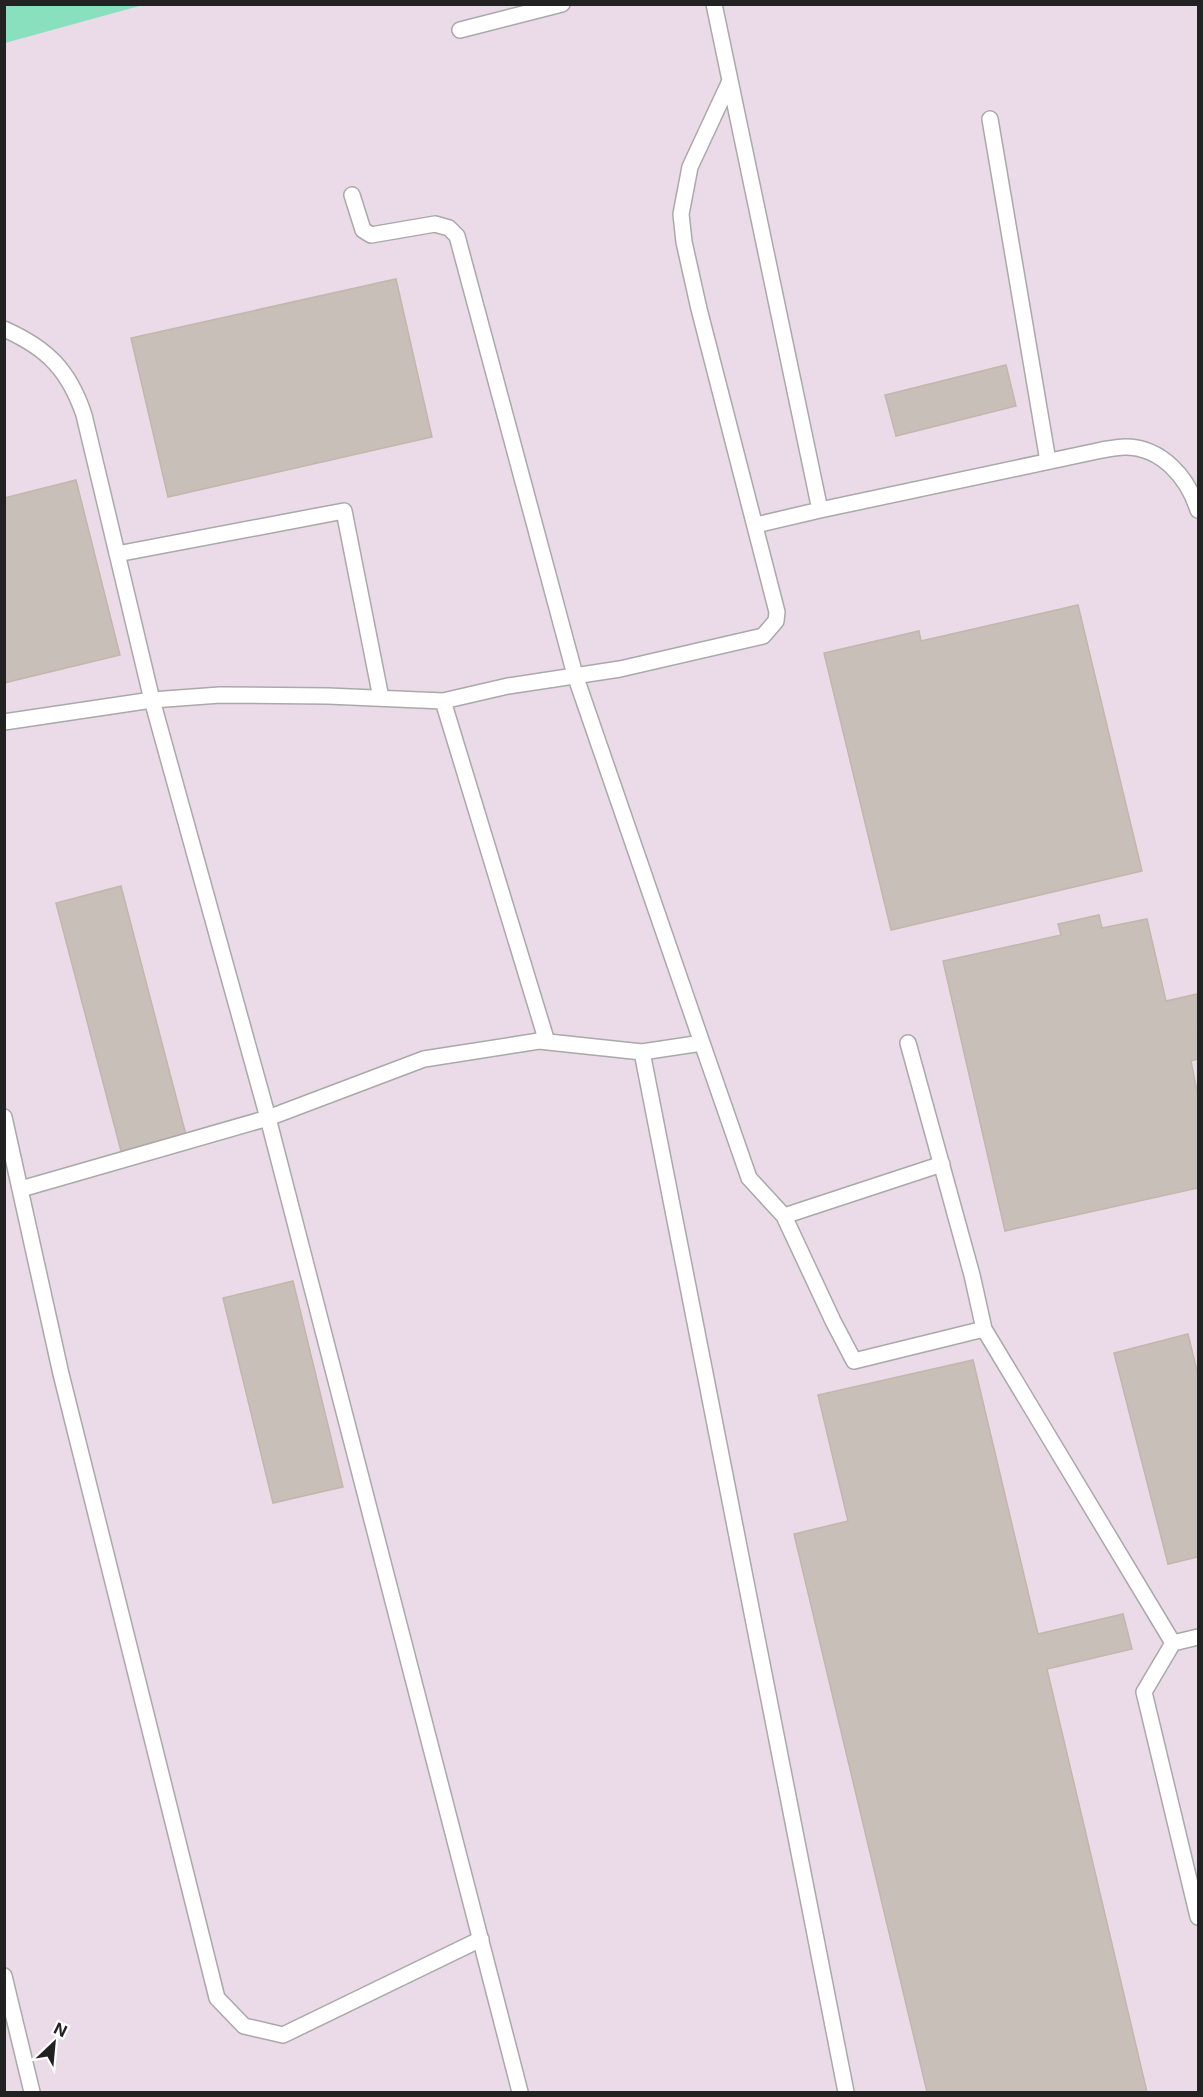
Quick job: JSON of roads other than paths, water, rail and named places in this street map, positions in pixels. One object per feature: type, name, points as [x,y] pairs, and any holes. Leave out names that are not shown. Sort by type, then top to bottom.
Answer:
[{"type":"lane","points":[[460,30],[562,4]]},
{"type":"lane","points":[[714,4],[820,510]]},
{"type":"lane","points":[[4,722],[152,700],[220,695],[443,701],[508,686],[620,669],[763,636],[776,621],[777,612],[699,309],[684,242],[681,214],[690,167],[730,81]]},
{"type":"lane","points":[[990,119],[1048,461]]},
{"type":"lane","points":[[352,195],[363,230],[371,235],[435,224],[448,228],[457,236],[575,675],[749,1178],[784,1216],[832,1321],[854,1360],[984,1329]]},
{"type":"lane","points":[[4,329],[40,349],[58,363],[77,396],[84,415],[152,700],[268,1118],[520,2092]]},
{"type":"lane","points":[[756,525],[1048,461],[1126,447],[1154,453],[1174,467],[1193,493],[1198,510]]},
{"type":"lane","points":[[117,554],[344,511],[381,699]]},
{"type":"lane","points":[[443,701],[546,1042]]},
{"type":"lane","points":[[21,1189],[268,1118],[424,1059],[539,1041],[642,1052],[702,1043]]},
{"type":"lane","points":[[908,1043],[972,1275],[984,1329],[1173,1643]]},
{"type":"lane","points":[[642,1052],[846,2092]]},
{"type":"lane","points":[[4,1117],[61,1374],[217,1998],[244,2026],[283,2035],[481,1939]]},
{"type":"lane","points":[[784,1216],[942,1164]]},
{"type":"lane","points":[[1198,1637],[1173,1643],[1144,1692],[1198,1917]]},
{"type":"lane","points":[[4,1976],[32,2092]]}]
